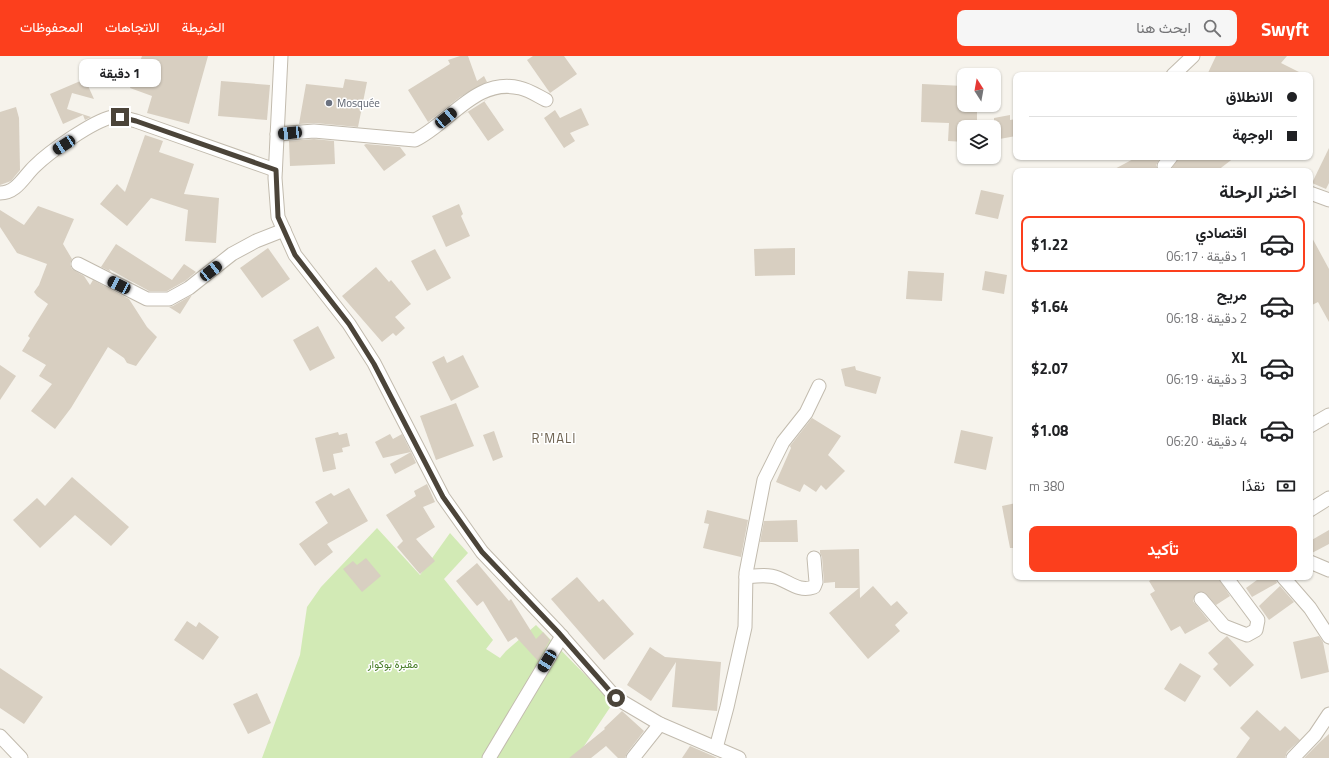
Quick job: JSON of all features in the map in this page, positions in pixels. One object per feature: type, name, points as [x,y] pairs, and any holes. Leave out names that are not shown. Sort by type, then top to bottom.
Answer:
[{"type":"street","points":[[281,56],[276,170],[278,217],[295,255],[349,324],[374,364],[443,497],[482,552],[562,636],[616,698],[660,724],[739,758]]},
{"type":"street","points":[[1176,72],[1194,56]]},
{"type":"street","points":[[277,134],[314,131],[415,140],[426,135],[466,102],[484,91],[494,88],[520,88],[546,100]]},
{"type":"street","points":[[0,193],[9,192],[15,188],[34,166],[52,152],[99,122],[112,117],[120,117],[136,121],[276,170]]},
{"type":"street","points":[[1313,194],[1329,200]]},
{"type":"street","points":[[78,264],[147,299],[168,299],[189,288],[232,254],[256,241],[284,230]]},
{"type":"street","points":[[716,748],[745,627],[746,577],[764,480],[783,442],[806,413],[819,386]]},
{"type":"street","points":[[1313,424],[1329,415]]},
{"type":"street","points":[[1313,508],[1329,498]]},
{"type":"street","points":[[746,577],[766,576],[778,578],[795,587],[807,589],[814,587],[816,582],[814,558]]},
{"type":"street","points":[[1313,563],[1329,570]]},
{"type":"street","points":[[1201,599],[1224,626],[1247,635],[1256,630],[1258,620],[1228,580]]},
{"type":"street","points":[[1286,580],[1310,608],[1329,637]]},
{"type":"street","points":[[489,758],[562,636]]},
{"type":"street","points":[[1293,758],[1315,735],[1329,714]]},
{"type":"street","points":[[633,758],[660,724]]},
{"type":"street","points":[[0,736],[21,758]]},
{"type":"green space","name":"مقبرة بوكوار","points":[[377,528],[420,575],[450,533],[468,553],[444,579],[493,640],[486,649],[500,658],[536,625],[613,703],[576,758],[262,758],[300,655],[307,607],[321,587]]},
{"type":"building","points":[[142,56],[208,56],[189,124],[147,113],[152,96],[130,88]]},
{"type":"building","points":[[460,56],[468,56],[477,81],[484,76],[487,82],[460,97],[428,122],[408,90],[450,64],[448,60]]},
{"type":"building","points":[[533,56],[564,56],[577,74],[550,93],[527,60]]},
{"type":"building","points":[[1216,56],[1287,56],[1281,63],[1299,72],[1208,72]]},
{"type":"building","points":[[85,79],[94,99],[72,93],[67,109],[91,117],[85,120],[83,115],[63,124],[50,94]]},
{"type":"building","name":"Mosquée","points":[[345,79],[367,82],[358,127],[315,123],[299,124],[306,84],[343,88]]},
{"type":"building","points":[[221,81],[270,85],[267,120],[218,116]]},
{"type":"building","points":[[922,84],[957,86],[957,112],[977,112],[977,120],[957,120],[957,142],[948,141],[949,123],[921,122]]},
{"type":"building","points":[[484,101],[504,130],[488,141],[468,112],[461,116]]},
{"type":"building","points":[[16,107],[19,118],[20,170],[11,181],[0,185],[0,112]]},
{"type":"building","points":[[581,108],[589,125],[570,133],[575,141],[564,148],[544,118],[555,110],[560,118]]},
{"type":"building","points":[[1010,115],[1010,120],[1013,120],[1013,137],[1001,139],[1001,120],[994,120],[994,118]]},
{"type":"building","points":[[145,135],[163,141],[159,152],[194,164],[184,194],[219,198],[216,243],[185,241],[188,210],[151,198],[127,226],[100,204],[117,184],[125,192]]},
{"type":"building","points":[[314,139],[334,141],[335,164],[290,166],[289,141]]},
{"type":"building","points":[[364,145],[400,147],[406,155],[384,171]]},
{"type":"building","points":[[1329,148],[1329,183],[1326,189],[1313,183]]},
{"type":"building","points":[[1131,160],[1159,160],[1156,165],[1157,168],[1117,168]]},
{"type":"building","points":[[1177,160],[1231,160],[1221,168],[1172,168]]},
{"type":"building","points":[[981,190],[1004,195],[998,219],[975,214]]},
{"type":"building","points":[[459,204],[463,214],[461,216],[470,236],[446,247],[432,216]]},
{"type":"building","points":[[38,206],[74,219],[63,244],[72,259],[70,264],[72,269],[84,276],[90,285],[93,280],[129,299],[147,327],[157,337],[136,366],[127,363],[124,358],[108,347],[71,408],[55,429],[31,411],[52,384],[39,376],[46,365],[22,351],[30,338],[28,336],[48,304],[34,292],[39,285],[47,264],[17,253],[0,227],[0,210],[24,225]]},
{"type":"building","points":[[1313,240],[1329,269],[1329,322],[1318,302],[1313,304]]},
{"type":"building","points":[[116,244],[172,280],[184,264],[196,272],[185,281],[167,291],[149,291],[109,269],[111,272],[101,267]]},
{"type":"building","points":[[268,248],[290,279],[262,298],[240,268]]},
{"type":"building","points":[[795,248],[795,275],[755,276],[754,249]]},
{"type":"building","points":[[435,249],[451,278],[427,291],[411,261]]},
{"type":"building","points":[[376,267],[389,282],[391,280],[411,304],[395,317],[405,328],[396,336],[393,333],[382,342],[342,296]]},
{"type":"building","points":[[908,271],[944,273],[942,301],[906,299]]},
{"type":"building","points":[[985,271],[1007,275],[1004,294],[982,290]]},
{"type":"building","points":[[192,295],[180,314],[169,307],[173,306]]},
{"type":"building","points":[[318,326],[335,358],[310,371],[293,340]]},
{"type":"building","points":[[463,355],[479,387],[451,401],[432,362],[444,356],[447,363]]},
{"type":"building","points":[[0,365],[16,376],[0,400]]},
{"type":"building","points":[[855,366],[856,370],[881,377],[876,394],[845,386],[841,369]]},
{"type":"building","points":[[456,403],[474,446],[436,460],[420,416]]},
{"type":"building","points":[[812,418],[841,436],[828,455],[845,471],[826,490],[821,485],[816,492],[804,484],[800,492],[776,482],[791,448],[790,446]]},
{"type":"building","points":[[961,430],[993,437],[986,470],[954,463]]},
{"type":"building","points":[[494,431],[503,457],[493,461],[483,435]]},
{"type":"building","points":[[338,432],[339,435],[347,433],[350,446],[342,448],[343,452],[333,454],[336,469],[323,472],[315,438]]},
{"type":"building","points":[[390,434],[393,439],[402,434],[411,452],[383,458],[375,442]]},
{"type":"building","points":[[411,452],[416,463],[395,474],[390,464]]},
{"type":"building","points":[[72,477],[129,527],[111,546],[75,515],[40,548],[13,520],[37,498],[45,506]]},
{"type":"building","points":[[427,484],[435,502],[423,507],[435,527],[416,539],[435,561],[420,574],[397,547],[403,541],[386,515],[416,496],[414,491]]},
{"type":"building","points":[[349,488],[368,521],[327,544],[333,552],[315,566],[299,544],[328,523],[315,502],[331,493],[334,496]]},
{"type":"building","points":[[1013,504],[1013,548],[1010,548],[1002,506]]},
{"type":"building","points":[[707,510],[748,520],[741,557],[703,548],[709,524],[704,523]]},
{"type":"building","points":[[797,520],[798,542],[760,542],[764,521]]},
{"type":"building","points":[[1329,530],[1329,544],[1313,552],[1313,539]]},
{"type":"building","points":[[859,549],[860,598],[873,586],[891,606],[897,601],[908,613],[895,625],[900,631],[868,659],[829,613],[859,588],[835,588],[835,582],[824,583],[822,557],[820,553],[820,550]]},
{"type":"building","points":[[366,558],[381,576],[362,592],[343,569],[353,561],[357,565]]},
{"type":"building","points":[[477,563],[509,601],[511,599],[536,639],[543,632],[550,640],[538,661],[516,637],[508,642],[483,601],[477,606],[456,581]]},
{"type":"building","points":[[577,577],[599,602],[603,599],[634,634],[604,660],[551,599]]},
{"type":"building","points":[[1220,580],[1230,596],[1216,605],[1204,592],[1196,593],[1193,601],[1209,621],[1185,634],[1180,626],[1171,631],[1150,594],[1155,591],[1149,581]]},
{"type":"building","points":[[1257,580],[1276,580],[1277,583],[1252,597],[1246,588]]},
{"type":"building","points":[[1280,586],[1294,602],[1269,620],[1259,606]]},
{"type":"building","points":[[187,621],[196,627],[199,622],[219,637],[203,660],[174,640]]},
{"type":"building","points":[[1227,636],[1254,665],[1230,687],[1213,669],[1218,664],[1208,653]]},
{"type":"building","points":[[1319,636],[1323,642],[1329,672],[1301,679],[1293,642]]},
{"type":"building","points":[[650,647],[665,657],[721,662],[717,711],[672,707],[676,662],[651,701],[627,685]]},
{"type":"building","points":[[1180,663],[1201,676],[1185,702],[1164,689]]},
{"type":"building","points":[[0,668],[43,697],[24,724],[0,708]]},
{"type":"building","points":[[257,693],[271,723],[248,734],[233,704]]},
{"type":"building","points":[[1257,710],[1280,731],[1285,726],[1300,740],[1287,752],[1285,758],[1236,758],[1250,738],[1240,728]]},
{"type":"building","points":[[622,711],[644,731],[627,753],[625,758],[618,758],[606,746],[591,758],[569,758],[605,729],[604,728]]},
{"type":"building","points":[[1329,734],[1329,758],[1304,758],[1320,742]]},
{"type":"building","points":[[690,746],[713,756],[717,758],[682,758]]},
{"type":"place","name":"Mosquée","points":[[329,103]]},
{"type":"district","name":"R'MALI","points":[[554,438]]},
{"type":"route","points":[[120,117],[136,121],[276,170],[275,178],[278,217],[295,255],[349,324],[374,364],[443,497],[482,552],[558,632],[616,698]]}]
